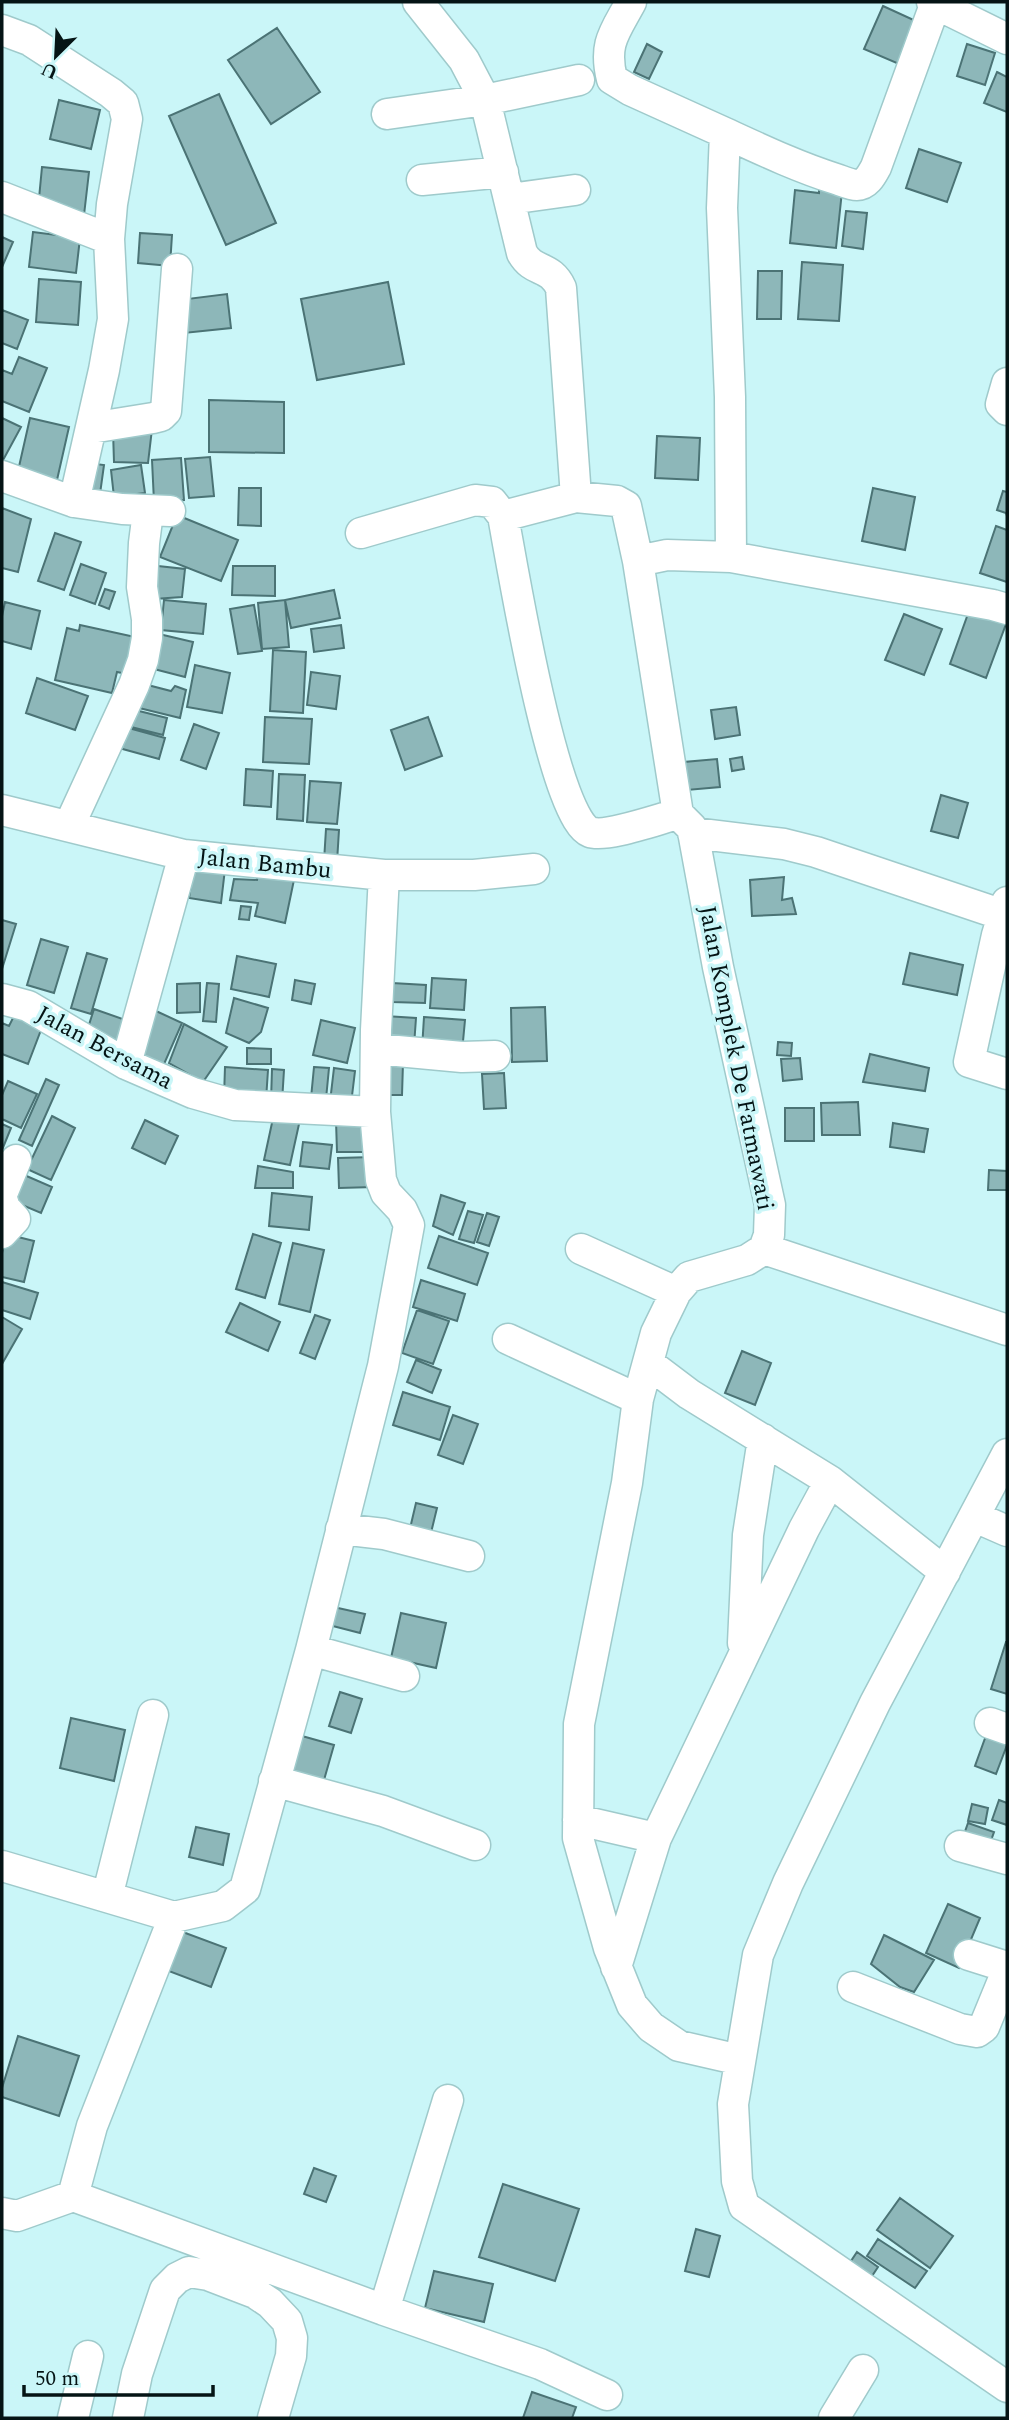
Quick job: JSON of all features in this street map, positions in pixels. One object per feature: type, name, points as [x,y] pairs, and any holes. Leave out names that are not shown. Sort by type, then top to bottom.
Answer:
[{"type":"street","points":[[418,2],[464,60],[485,100],[522,253],[526,261],[555,275],[561,288],[576,497],[503,516]]},
{"type":"street","points":[[631,2],[608,46],[608,64],[612,79],[630,90],[810,171],[858,185],[869,179],[876,167],[934,2],[1007,39]]},
{"type":"street","points":[[2,30],[29,40],[66,62],[123,103],[127,119],[112,204],[109,239],[113,319],[74,502]]},
{"type":"street","points":[[387,114],[485,100],[579,80]]},
{"type":"street","points":[[725,133],[722,208],[730,397],[731,557]]},
{"type":"street","points":[[422,180],[575,190]]},
{"type":"street","points":[[2,197],[109,239]]},
{"type":"street","points":[[91,428],[153,418],[166,411],[177,270]]},
{"type":"street","points":[[1007,383],[1001,404],[1007,410]]},
{"type":"street","points":[[2,476],[74,502],[159,512],[144,543],[142,587],[147,638],[143,660],[69,826]]},
{"type":"street","name":"Jalan Komplek De Fatmawati","points":[[576,497],[618,501],[624,504],[638,561],[686,824],[770,1205],[769,1235],[764,1249]]},
{"type":"street","points":[[361,533],[475,500],[492,502],[503,516],[537,696],[568,799],[577,821],[584,828],[601,834],[686,824],[816,852],[1005,908],[996,935],[969,1062],[1007,1074]]},
{"type":"street","points":[[638,561],[667,555],[731,557],[1007,609]]},
{"type":"street","name":"Jalan Bambu","points":[[2,810],[184,855],[384,875],[474,875],[534,869]]},
{"type":"street","points":[[126,1064],[184,855]]},
{"type":"street","points":[[2,1866],[174,1917],[222,1906],[245,1889],[311,1650],[383,1366],[409,1225],[402,1210],[386,1193],[381,1180],[375,1112],[384,875]]},
{"type":"street","name":"Jalan Bersama","points":[[2,999],[29,1006],[126,1064],[192,1093],[235,1105],[375,1112]]},
{"type":"street","points":[[376,1049],[462,1057],[495,1056]]},
{"type":"street","points":[[2,1233],[15,1219],[5,1208],[2,1196],[16,1160]]},
{"type":"street","points":[[581,1248],[676,1292]]},
{"type":"street","points":[[740,2060],[678,2046],[651,2027],[632,2005],[592,1892],[578,1838],[579,1724],[626,1483],[638,1399],[656,1333],[676,1292],[690,1278],[747,1260],[764,1249],[1007,1330]]},
{"type":"street","points":[[508,1339],[638,1399]]},
{"type":"street","points":[[648,1363],[690,1394],[830,1481],[946,1572]]},
{"type":"street","points":[[743,1657],[748,1535],[763,1439]]},
{"type":"street","points":[[1007,1454],[874,1703],[788,1883],[758,1955],[733,2104],[737,2181],[744,2206],[1007,2387]]},
{"type":"street","points":[[616,1966],[656,1838],[804,1529],[830,1481]]},
{"type":"street","points":[[975,1517],[1007,1531]]},
{"type":"street","points":[[341,1529],[384,1534],[469,1556]]},
{"type":"street","points":[[311,1650],[404,1676]]},
{"type":"street","points":[[107,1897],[153,1715]]},
{"type":"street","points":[[274,1781],[371,1807],[475,1845]]},
{"type":"street","points":[[578,1820],[656,1838]]},
{"type":"street","points":[[960,1846],[1007,1860]]},
{"type":"street","points":[[73,2196],[92,2126],[174,1917]]},
{"type":"street","points":[[853,1987],[960,2029],[977,2032],[984,2027],[1007,1969],[969,1955]]},
{"type":"street","points":[[384,2310],[448,2100]]},
{"type":"street","points":[[2,2213],[17,2216],[73,2196],[540,2364],[607,2395]]},
{"type":"street","points":[[128,2418],[137,2374],[165,2290],[177,2278],[189,2272],[208,2275],[255,2293],[270,2303],[287,2322],[292,2338],[291,2356],[273,2418]]},
{"type":"street","points":[[73,2418],[88,2356]]},
{"type":"street","points":[[834,2418],[863,2370]]},
{"type":"building","points":[[883,6],[918,22],[899,64],[864,49]]},
{"type":"building","points":[[277,28],[320,92],[271,124],[228,60]]},
{"type":"building","points":[[647,44],[662,52],[649,79],[634,72]]},
{"type":"building","points":[[967,44],[995,53],[985,85],[957,76]]},
{"type":"building","points":[[997,72],[1007,77],[1007,112],[984,103]]},
{"type":"building","points":[[219,94],[276,223],[226,245],[169,116]]},
{"type":"building","points":[[59,100],[100,110],[91,149],[50,139]]},
{"type":"building","points":[[919,149],[961,163],[947,202],[906,188]]},
{"type":"building","points":[[42,167],[89,172],[84,215],[38,209]]},
{"type":"building","points":[[819,188],[842,191],[836,248],[790,243],[795,190],[819,193]]},
{"type":"building","points":[[846,211],[867,213],[863,249],[842,246]]},
{"type":"building","points":[[33,232],[80,238],[76,273],[29,267]]},
{"type":"building","points":[[140,233],[172,235],[170,266],[138,263]]},
{"type":"building","points":[[2,237],[13,242],[2,267]]},
{"type":"building","points":[[802,262],[843,265],[839,321],[798,319]]},
{"type":"building","points":[[758,271],[782,271],[781,319],[757,319]]},
{"type":"building","points":[[39,279],[81,282],[78,325],[36,322]]},
{"type":"building","points":[[388,282],[404,364],[317,380],[301,299]]},
{"type":"building","points":[[227,294],[231,328],[184,333],[179,300]]},
{"type":"building","points":[[2,310],[28,320],[17,349],[2,343]]},
{"type":"building","points":[[19,357],[47,368],[29,412],[2,401],[2,370],[12,374]]},
{"type":"building","points":[[209,400],[284,402],[284,453],[209,452]]},
{"type":"building","points":[[2,418],[21,427],[2,462]]},
{"type":"building","points":[[30,418],[69,427],[57,480],[18,471]]},
{"type":"building","points":[[152,429],[148,463],[114,462],[113,431]]},
{"type":"building","points":[[657,436],[700,438],[698,480],[655,478]]},
{"type":"building","points":[[210,457],[214,496],[189,498],[185,459]]},
{"type":"building","points":[[181,458],[184,500],[154,502],[152,460]]},
{"type":"building","points":[[88,463],[104,465],[100,494],[84,492]]},
{"type":"building","points":[[141,465],[145,493],[114,497],[111,470]]},
{"type":"building","points":[[239,488],[261,488],[261,526],[238,525]]},
{"type":"building","points":[[873,488],[915,497],[905,550],[862,541]]},
{"type":"building","points":[[1003,491],[1007,492],[1007,516],[997,510]]},
{"type":"building","points":[[2,508],[31,519],[18,572],[2,568]]},
{"type":"building","points":[[177,515],[238,540],[221,581],[160,557]]},
{"type":"building","points":[[996,526],[1007,530],[1007,582],[980,573]]},
{"type":"building","points":[[55,533],[81,542],[64,590],[38,581]]},
{"type":"building","points":[[81,564],[106,573],[95,604],[70,595]]},
{"type":"building","points":[[158,566],[185,569],[182,597],[154,599]]},
{"type":"building","points":[[233,566],[275,566],[275,596],[232,595]]},
{"type":"building","points":[[105,589],[115,592],[109,609],[99,605]]},
{"type":"building","points":[[334,590],[340,618],[291,628],[285,600]]},
{"type":"building","points":[[164,600],[206,604],[203,634],[161,630]]},
{"type":"building","points":[[285,600],[289,647],[262,649],[258,603]]},
{"type":"building","points":[[5,602],[40,611],[31,649],[2,641]]},
{"type":"building","points":[[254,605],[262,651],[238,654],[230,609]]},
{"type":"building","points":[[969,611],[1006,624],[986,678],[950,664]]},
{"type":"building","points":[[904,614],[942,629],[924,675],[885,660]]},
{"type":"building","points":[[80,625],[135,637],[127,674],[117,672],[112,693],[55,680],[67,628],[79,631]]},
{"type":"building","points":[[341,625],[344,648],[314,652],[311,629]]},
{"type":"building","points":[[159,634],[193,642],[185,677],[150,668]]},
{"type":"building","points":[[273,650],[306,652],[303,713],[270,711]]},
{"type":"building","points":[[195,665],[230,673],[222,713],[187,707]]},
{"type":"building","points":[[311,672],[340,676],[336,709],[307,705]]},
{"type":"building","points":[[37,678],[88,696],[75,730],[26,713]]},
{"type":"building","points":[[140,683],[171,691],[175,686],[186,690],[180,718],[135,707]]},
{"type":"building","points":[[736,707],[740,735],[715,739],[711,710]]},
{"type":"building","points":[[131,709],[167,718],[163,735],[127,726]]},
{"type":"building","points":[[265,717],[312,719],[309,764],[263,762]]},
{"type":"building","points":[[428,717],[442,756],[405,770],[391,730]]},
{"type":"building","points":[[194,724],[219,733],[206,769],[181,760]]},
{"type":"building","points":[[125,727],[165,738],[159,759],[119,748]]},
{"type":"building","points":[[742,757],[744,769],[732,771],[730,759]]},
{"type":"building","points":[[717,759],[720,787],[687,790],[684,762]]},
{"type":"building","points":[[246,769],[273,771],[271,807],[244,805]]},
{"type":"building","points":[[279,774],[305,775],[303,821],[277,819]]},
{"type":"building","points":[[310,781],[341,783],[337,824],[307,822]]},
{"type":"building","points":[[941,795],[968,803],[958,838],[931,831]]},
{"type":"building","points":[[326,829],[339,830],[337,862],[324,861]]},
{"type":"building","points":[[194,864],[225,869],[221,903],[189,898]]},
{"type":"building","points":[[259,869],[295,875],[285,923],[255,916],[258,903],[230,900],[234,879],[257,880]]},
{"type":"building","points":[[784,877],[782,900],[792,898],[796,914],[752,916],[750,880]]},
{"type":"building","points":[[241,906],[251,907],[249,920],[239,919]]},
{"type":"building","points":[[2,920],[16,924],[2,969]]},
{"type":"building","points":[[41,939],[68,947],[54,993],[27,985]]},
{"type":"building","points":[[87,953],[107,959],[91,1014],[71,1008]]},
{"type":"building","points":[[910,953],[963,965],[957,995],[903,984]]},
{"type":"building","points":[[237,956],[276,964],[269,997],[231,989]]},
{"type":"building","points":[[432,978],[466,980],[464,1010],[430,1008]]},
{"type":"building","points":[[295,980],[315,984],[311,1004],[292,1000]]},
{"type":"building","points":[[200,983],[200,1012],[177,1013],[177,984]]},
{"type":"building","points":[[207,983],[219,984],[216,1022],[203,1021]]},
{"type":"building","points":[[392,983],[426,985],[425,1003],[392,1002]]},
{"type":"building","points":[[234,998],[268,1008],[261,1032],[249,1043],[226,1033]]},
{"type":"building","points":[[545,1007],[547,1061],[512,1062],[511,1008]]},
{"type":"building","points":[[94,1009],[134,1023],[126,1047],[86,1034]]},
{"type":"building","points":[[156,1011],[182,1023],[161,1071],[135,1060]]},
{"type":"building","points":[[16,1012],[44,1022],[28,1064],[2,1054],[2,1023],[9,1026]]},
{"type":"building","points":[[385,1016],[416,1018],[414,1046],[384,1044]]},
{"type":"building","points":[[424,1017],[465,1020],[462,1052],[422,1049]]},
{"type":"building","points":[[321,1020],[355,1028],[347,1063],[313,1055]]},
{"type":"building","points":[[184,1024],[227,1047],[203,1082],[169,1063]]},
{"type":"building","points":[[778,1042],[792,1043],[791,1056],[777,1055]]},
{"type":"building","points":[[247,1048],[271,1049],[271,1064],[247,1064]]},
{"type":"building","points":[[870,1054],[929,1068],[925,1091],[863,1082]]},
{"type":"building","points":[[800,1058],[802,1079],[783,1081],[781,1059]]},
{"type":"building","points":[[380,1063],[403,1063],[402,1095],[380,1095]]},
{"type":"building","points":[[225,1067],[268,1070],[266,1100],[224,1097]]},
{"type":"building","points":[[314,1067],[329,1068],[326,1099],[311,1098]]},
{"type":"building","points":[[334,1068],[355,1071],[351,1104],[330,1102]]},
{"type":"building","points":[[272,1069],[284,1070],[282,1102],[271,1101]]},
{"type":"building","points":[[504,1073],[506,1108],[484,1109],[482,1074]]},
{"type":"building","points":[[46,1079],[59,1085],[32,1146],[19,1140]]},
{"type":"building","points":[[8,1081],[37,1094],[21,1128],[2,1119],[2,1095]]},
{"type":"building","points":[[858,1102],[860,1135],[822,1135],[821,1103]]},
{"type":"building","points":[[785,1108],[814,1108],[814,1141],[785,1141]]},
{"type":"building","points":[[275,1109],[301,1115],[290,1165],[264,1160]]},
{"type":"building","points":[[52,1116],[75,1128],[51,1180],[27,1169]]},
{"type":"building","points":[[145,1120],[178,1136],[165,1164],[132,1148]]},
{"type":"building","points":[[371,1120],[371,1152],[337,1152],[336,1121]]},
{"type":"building","points":[[893,1123],[928,1129],[924,1152],[890,1147]]},
{"type":"building","points":[[2,1124],[11,1128],[2,1150]]},
{"type":"building","points":[[303,1142],[332,1145],[329,1169],[300,1166]]},
{"type":"building","points":[[373,1157],[374,1187],[339,1188],[338,1158]]},
{"type":"building","points":[[258,1166],[293,1172],[293,1188],[255,1188]]},
{"type":"building","points":[[989,1170],[1007,1171],[1007,1190],[988,1190]]},
{"type":"building","points":[[15,1171],[52,1187],[41,1213],[3,1197]]},
{"type":"building","points":[[272,1193],[312,1197],[309,1230],[269,1226]]},
{"type":"building","points":[[441,1195],[465,1203],[453,1235],[433,1226]]},
{"type":"building","points":[[468,1211],[483,1215],[474,1243],[459,1239]]},
{"type":"building","points":[[487,1213],[499,1217],[489,1246],[477,1242]]},
{"type":"building","points":[[6,1234],[34,1241],[24,1282],[2,1277],[2,1253]]},
{"type":"building","points":[[253,1234],[281,1243],[265,1298],[236,1289]]},
{"type":"building","points":[[439,1236],[488,1253],[477,1285],[428,1268]]},
{"type":"building","points":[[293,1243],[324,1250],[310,1312],[279,1304]]},
{"type":"building","points":[[421,1280],[465,1294],[457,1321],[413,1307]]},
{"type":"building","points":[[2,1282],[38,1293],[30,1319],[2,1310]]},
{"type":"building","points":[[240,1303],[280,1322],[268,1351],[226,1332]]},
{"type":"building","points":[[417,1310],[449,1321],[433,1364],[402,1353]]},
{"type":"building","points":[[315,1315],[330,1320],[315,1359],[300,1353]]},
{"type":"building","points":[[2,1317],[22,1329],[2,1364]]},
{"type":"building","points":[[742,1351],[771,1363],[755,1405],[725,1393]]},
{"type":"building","points":[[416,1360],[441,1370],[432,1393],[407,1382]]},
{"type":"building","points":[[403,1392],[450,1407],[440,1440],[393,1425]]},
{"type":"building","points":[[453,1415],[478,1424],[463,1464],[438,1455]]},
{"type":"building","points":[[416,1503],[437,1508],[429,1541],[408,1537]]},
{"type":"building","points":[[329,1606],[365,1614],[360,1633],[325,1624]]},
{"type":"building","points":[[401,1613],[446,1623],[436,1668],[391,1658]]},
{"type":"building","points":[[1007,1642],[1007,1694],[991,1689]]},
{"type":"building","points":[[340,1692],[362,1699],[351,1733],[329,1726]]},
{"type":"building","points":[[71,1718],[125,1730],[114,1781],[60,1768]]},
{"type":"building","points":[[988,1730],[1007,1737],[1007,1745],[996,1774],[975,1766]]},
{"type":"building","points":[[302,1736],[334,1745],[322,1787],[289,1777]]},
{"type":"building","points":[[999,1800],[1007,1803],[1007,1825],[992,1820]]},
{"type":"building","points":[[972,1804],[988,1808],[985,1824],[968,1821]]},
{"type":"building","points":[[968,1823],[994,1832],[988,1849],[962,1840]]},
{"type":"building","points":[[196,1827],[229,1834],[223,1865],[189,1857]]},
{"type":"building","points":[[948,1904],[980,1918],[959,1968],[926,1953]]},
{"type":"building","points":[[180,1931],[226,1948],[211,1987],[166,1970]]},
{"type":"building","points":[[884,1935],[934,1960],[914,1992],[900,1987],[871,1964]]},
{"type":"building","points":[[18,2036],[79,2056],[59,2116],[2,2097],[2,2088]]},
{"type":"building","points":[[314,2168],[336,2176],[326,2202],[304,2194]]},
{"type":"building","points":[[503,2184],[579,2209],[555,2281],[479,2257]]},
{"type":"building","points":[[900,2198],[953,2236],[930,2268],[877,2230]]},
{"type":"building","points":[[696,2229],[720,2236],[709,2277],[685,2271]]},
{"type":"building","points":[[878,2239],[927,2271],[915,2288],[867,2256]]},
{"type":"building","points":[[857,2252],[878,2267],[868,2282],[847,2267]]},
{"type":"building","points":[[434,2271],[493,2284],[484,2322],[425,2308]]},
{"type":"building","points":[[532,2392],[576,2407],[572,2418],[523,2418]]}]
